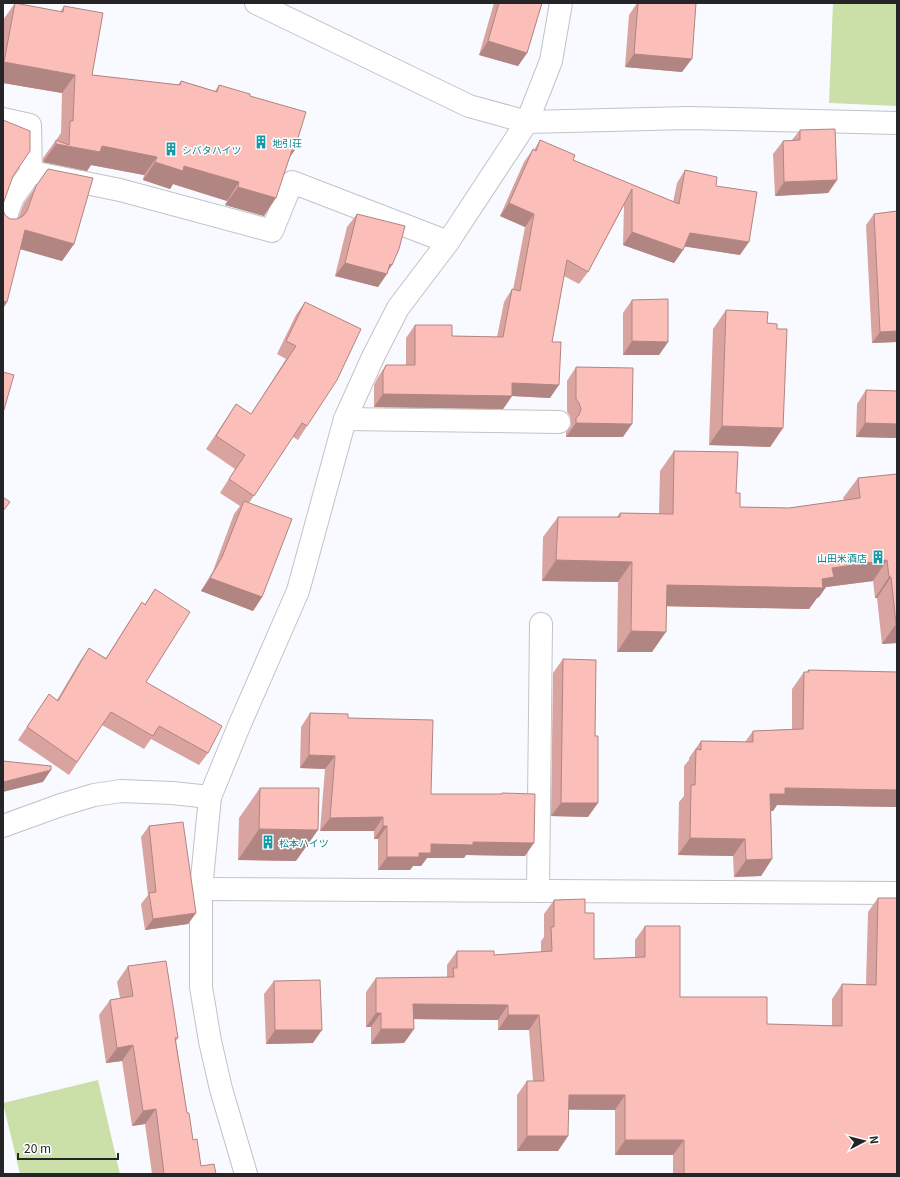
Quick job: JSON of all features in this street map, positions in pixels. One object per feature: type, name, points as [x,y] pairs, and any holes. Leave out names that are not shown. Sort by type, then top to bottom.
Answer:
[{"type":"street","points":[[256,3],[469,106],[527,122],[689,118],[897,123]]},
{"type":"street","points":[[246,1174],[221,1089],[210,1041],[201,987],[201,889],[210,797],[239,726],[298,591],[345,419],[373,357],[398,308],[448,242],[527,122],[551,61],[561,3]]},
{"type":"street","points":[[3,119],[30,125],[31,172],[13,197],[3,224]]},
{"type":"street","points":[[31,172],[120,190],[272,231],[292,182],[448,242]]},
{"type":"street","points":[[345,419],[559,422]]},
{"type":"street","points":[[538,891],[541,624]]},
{"type":"street","points":[[3,826],[94,794],[121,791],[172,793],[210,797]]},
{"type":"street","points":[[201,889],[897,893]]},
{"type":"green space","points":[[833,3],[897,3],[897,106],[829,103]]},
{"type":"green space","points":[[98,1080],[120,1174],[20,1174],[3,1103]]},
{"type":"building","points":[[15,3],[63,12],[64,6],[103,13],[92,75],[180,85],[181,81],[217,92],[219,85],[250,94],[250,96],[306,112],[294,151],[292,150],[276,198],[238,187],[239,182],[184,166],[183,171],[155,162],[157,157],[102,146],[100,152],[56,144],[56,140],[69,145],[70,121],[73,121],[75,75],[4,62]]},
{"type":"building","points":[[499,3],[542,3],[527,53],[488,41]]},
{"type":"building","points":[[638,3],[696,3],[692,59],[634,54]]},
{"type":"building","points":[[3,120],[30,131],[30,151],[13,176],[3,204]]},
{"type":"building","points":[[835,129],[837,180],[784,182],[783,141],[800,140],[800,130]]},
{"type":"building","points":[[540,140],[575,155],[573,160],[679,204],[685,170],[717,177],[716,186],[757,192],[749,242],[690,233],[683,250],[632,232],[632,189],[588,272],[567,260],[552,342],[561,342],[559,385],[512,383],[512,396],[383,394],[383,372],[386,365],[415,365],[415,325],[452,325],[452,336],[503,337],[512,289],[520,291],[534,214],[509,203],[533,149],[536,151]]},
{"type":"building","points":[[48,169],[93,178],[74,244],[25,230],[7,302],[3,301],[3,210],[5,215],[10,219],[17,219],[23,216],[27,211],[36,186]]},
{"type":"building","points":[[897,211],[897,331],[880,332],[874,214]]},
{"type":"building","points":[[357,214],[405,226],[399,249],[392,265],[390,264],[387,274],[345,263]]},
{"type":"building","points":[[668,299],[668,342],[632,341],[632,300]]},
{"type":"building","points":[[305,302],[361,329],[337,380],[307,426],[302,423],[254,496],[229,479],[245,455],[216,436],[236,404],[251,414],[296,346],[286,341]]},
{"type":"building","points":[[726,310],[768,312],[767,323],[777,324],[777,329],[787,329],[783,428],[722,426]]},
{"type":"building","points":[[576,367],[633,368],[632,424],[576,423],[576,418],[581,409],[576,399]]},
{"type":"building","points":[[3,372],[14,375],[3,413]]},
{"type":"building","points":[[866,390],[897,391],[897,424],[865,423]]},
{"type":"building","points":[[674,451],[738,452],[736,493],[740,493],[740,507],[789,508],[860,498],[858,478],[897,474],[897,624],[891,577],[889,577],[887,560],[832,568],[834,577],[822,579],[823,588],[667,585],[666,632],[631,631],[632,562],[556,560],[558,517],[620,517],[620,513],[673,514]]},
{"type":"building","points":[[3,497],[10,502],[3,511]]},
{"type":"building","points":[[244,501],[292,519],[262,597],[210,578],[222,557]]},
{"type":"building","points":[[155,589],[190,612],[146,682],[222,726],[208,753],[159,726],[153,736],[111,712],[77,762],[27,727],[49,694],[58,701],[89,648],[106,659],[142,602],[145,605]]},
{"type":"building","points":[[563,659],[596,660],[595,736],[598,736],[598,803],[561,803]]},
{"type":"building","points":[[808,670],[897,672],[897,790],[785,788],[785,794],[770,794],[772,859],[746,860],[745,839],[690,838],[691,785],[695,785],[696,749],[701,750],[701,741],[753,742],[753,731],[803,729],[804,672],[809,672]]},
{"type":"building","points":[[310,713],[348,714],[348,718],[433,720],[431,794],[535,794],[534,843],[473,842],[473,845],[431,844],[431,853],[419,853],[419,857],[387,857],[387,826],[383,826],[383,817],[330,818],[335,756],[309,755]]},
{"type":"building","points":[[3,761],[51,766],[51,770],[3,782]]},
{"type":"building","points":[[260,788],[319,788],[318,830],[259,829]]},
{"type":"building","points":[[183,822],[196,913],[153,919],[149,893],[156,892],[149,826]]},
{"type":"building","points":[[878,898],[897,898],[897,1174],[684,1174],[684,1140],[625,1140],[625,1095],[569,1095],[568,1136],[527,1136],[527,1081],[544,1081],[539,1015],[508,1015],[508,1005],[413,1004],[414,1029],[381,1029],[381,1013],[376,1013],[376,978],[454,977],[453,968],[457,968],[457,951],[494,951],[494,955],[552,951],[551,927],[554,927],[554,900],[585,899],[585,913],[594,913],[594,959],[645,957],[645,926],[680,926],[680,997],[767,997],[767,1024],[842,1026],[842,984],[876,985]]},
{"type":"building","points":[[166,961],[178,1038],[175,1038],[187,1113],[189,1113],[193,1140],[197,1139],[201,1166],[214,1164],[216,1174],[164,1174],[156,1109],[143,1111],[133,1045],[117,1048],[110,1000],[133,996],[128,966]]},
{"type":"building","points":[[320,980],[322,1030],[275,1030],[274,981]]},
{"type":"place","name":"地引荘","points":[[261,142]]},
{"type":"place","name":"シバタハイツ","points":[[171,149]]},
{"type":"place","name":"山田米酒店","points":[[878,557]]},
{"type":"place","name":"松本ハイツ","points":[[268,842]]}]
